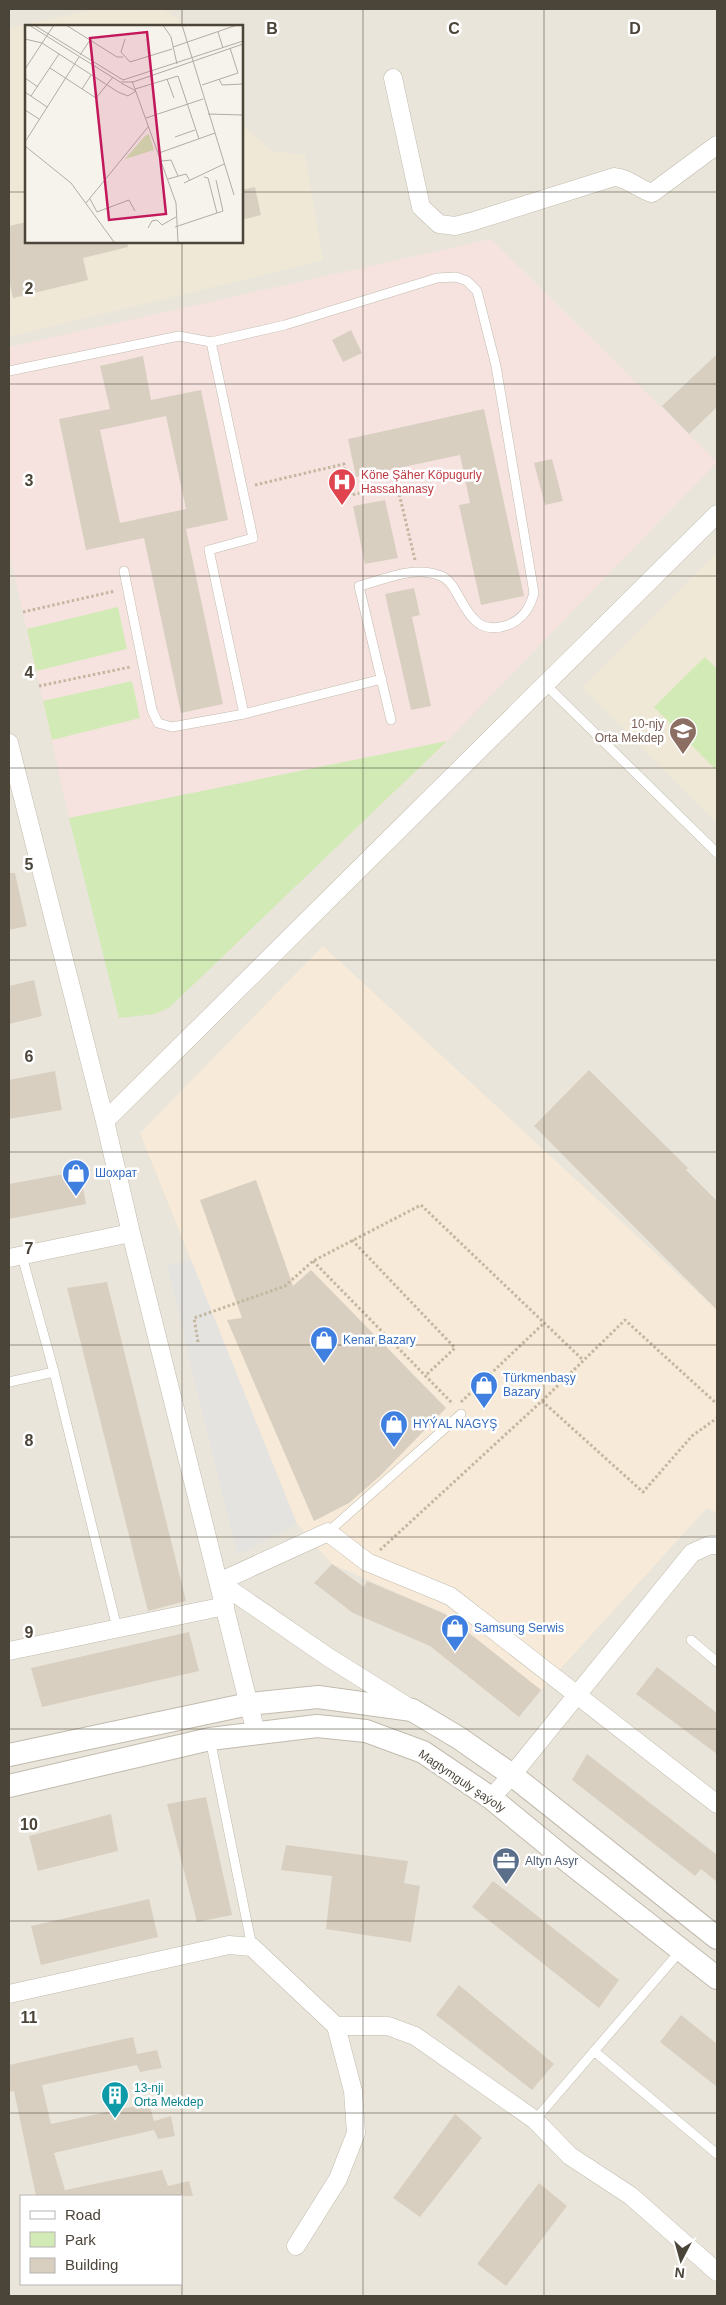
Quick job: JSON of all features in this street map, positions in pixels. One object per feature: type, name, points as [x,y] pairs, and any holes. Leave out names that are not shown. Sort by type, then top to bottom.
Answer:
[{"type":"street","points":[[393,78],[421,207],[439,224],[455,226],[614,177],[624,178],[652,193],[717,145]]},
{"type":"street","points":[[105,1121],[717,514]]},
{"type":"street","points":[[9,744],[13,778],[105,1121],[131,1233],[256,1733]]},
{"type":"street","points":[[15,1257],[131,1233]]},
{"type":"street","points":[[219,1582],[328,1532],[367,1562],[450,1596],[717,1804]]},
{"type":"street","points":[[490,1798],[512,1774],[576,1693],[692,1553],[710,1544],[717,1545]]},
{"type":"street","points":[[219,1582],[328,1657],[459,1738],[512,1774],[717,1938]]},
{"type":"street","points":[[9,1651],[225,1606]]},
{"type":"street","points":[[9,1755],[250,1704],[318,1697],[412,1710]]},
{"type":"street","name":"Magtymguly şaýoly","points":[[9,1786],[210,1738],[317,1726],[366,1731],[423,1752],[490,1798],[717,1978]]},
{"type":"street","points":[[9,1994],[229,1945],[252,1947],[336,2026],[353,2091],[356,2134],[338,2179],[296,2246]]},
{"type":"street","points":[[336,2026],[388,2026],[415,2036],[534,2120],[570,2156],[631,2196],[717,2272]]},
{"type":"lane","points":[[9,371],[179,336],[211,342],[285,325],[437,278],[456,277],[467,281],[477,292],[496,366],[534,593],[531,604],[517,620],[507,625],[496,627],[476,621],[468,613],[444,576],[417,570],[359,586],[391,720]]},
{"type":"lane","points":[[211,342],[253,538],[209,550],[244,714]]},
{"type":"lane","points":[[124,571],[152,710],[158,723],[172,727],[244,714],[382,679]]},
{"type":"lane","points":[[545,684],[717,853]]},
{"type":"lane","points":[[15,1257],[54,1372],[117,1628]]},
{"type":"lane","points":[[9,1382],[54,1372]]},
{"type":"lane","points":[[328,1532],[462,1414]]},
{"type":"lane","points":[[691,1640],[717,1662]]},
{"type":"lane","points":[[210,1738],[252,1947]]},
{"type":"lane","points":[[534,2120],[681,1950]]},
{"type":"lane","points":[[594,2051],[717,2154]]},
{"type":"path","points":[[242,488],[344,464],[350,495],[397,485],[417,570]]},
{"type":"path","points":[[23,612],[128,588]]},
{"type":"path","points":[[39,686],[142,664]]},
{"type":"path","points":[[198,1342],[194,1318],[285,1286],[313,1261],[421,1205],[584,1360]]},
{"type":"path","points":[[352,1240],[456,1348],[425,1376]]},
{"type":"path","points":[[313,1261],[456,1407],[544,1323]]},
{"type":"path","points":[[367,1562],[542,1400],[624,1320],[717,1404]]},
{"type":"path","points":[[542,1400],[643,1492],[692,1436],[717,1418]]},
{"type":"shaded area","points":[[9,9],[717,9],[717,2296],[9,2296]]},
{"type":"shaded area","points":[[97,9],[161,9],[178,18],[181,25],[25,25],[25,242],[242,242],[242,125],[272,151],[305,155],[323,260],[9,337],[9,28]]},
{"type":"shaded area","name":"Köne Şäher Köpugurly Hassahanasy","points":[[491,239],[717,462],[447,741],[69,818],[9,551],[9,347]]},
{"type":"shaded area","name":"10-njy Orta Mekdep","points":[[717,552],[717,823],[582,687]]},
{"type":"shaded area","name":"Türkmenbaşy Bazary","points":[[323,946],[717,1310],[717,1513],[707,1508],[541,1690],[443,1613],[332,1564],[297,1524],[140,1133]]},
{"type":"shaded area","points":[[191,1260],[297,1524],[237,1555],[167,1266]]},
{"type":"green space","points":[[118,607],[127,649],[36,671],[27,629]]},
{"type":"green space","points":[[705,657],[717,669],[717,771],[654,707]]},
{"type":"green space","points":[[132,681],[140,718],[52,740],[43,701]]},
{"type":"green space","points":[[447,741],[170,1007],[155,1014],[119,1018],[69,818]]},
{"type":"building","points":[[255,187],[261,215],[242,220],[242,190]]},
{"type":"building","points":[[25,222],[25,242],[127,242],[128,247],[83,258],[88,280],[13,298],[9,280],[9,226]]},
{"type":"building","points":[[351,330],[362,353],[343,362],[332,340]]},
{"type":"building","points":[[717,354],[717,407],[689,434],[662,406]]},
{"type":"building","points":[[143,356],[151,400],[201,390],[228,520],[186,529],[223,704],[181,713],[144,538],[86,550],[59,419],[110,409],[100,366]],"holes":[[[166,416],[186,509],[120,523],[100,430]]]},
{"type":"building","points":[[484,409],[524,596],[481,605],[459,505],[470,503],[460,455],[356,477],[348,439]]},
{"type":"building","points":[[552,459],[563,501],[545,505],[534,463]]},
{"type":"building","points":[[385,500],[398,558],[365,564],[353,506]]},
{"type":"building","points":[[414,588],[420,615],[412,617],[431,706],[411,710],[385,594]]},
{"type":"building","points":[[9,873],[15,873],[27,926],[9,930]]},
{"type":"building","points":[[34,980],[42,1016],[9,1024],[9,986]]},
{"type":"building","points":[[589,1070],[688,1168],[686,1170],[717,1201],[717,1310],[534,1126]]},
{"type":"building","points":[[55,1071],[62,1110],[9,1119],[9,1080]]},
{"type":"building","points":[[80,1171],[86,1204],[9,1219],[9,1184]]},
{"type":"building","name":"Kenar Bazary","points":[[256,1180],[293,1286],[311,1270],[446,1408],[380,1476],[349,1503],[314,1521],[227,1320],[242,1318],[200,1200]]},
{"type":"building","points":[[107,1282],[186,1601],[148,1611],[67,1288]]},
{"type":"building","points":[[332,1564],[364,1587],[367,1581],[445,1614],[541,1690],[519,1717],[430,1646],[353,1613],[314,1583]]},
{"type":"building","points":[[189,1632],[199,1671],[42,1707],[31,1668]]},
{"type":"building","points":[[657,1667],[717,1713],[717,1754],[636,1694]]},
{"type":"building","points":[[587,1754],[717,1855],[717,1882],[701,1869],[695,1876],[572,1780]]},
{"type":"building","points":[[206,1797],[232,1915],[197,1922],[167,1804]]},
{"type":"building","points":[[111,1814],[118,1851],[38,1871],[29,1836]]},
{"type":"building","points":[[286,1845],[408,1861],[404,1883],[420,1886],[411,1942],[326,1929],[332,1876],[281,1870]]},
{"type":"building","points":[[493,1881],[619,1980],[599,2008],[472,1907]]},
{"type":"building","points":[[149,1899],[158,1937],[41,1965],[31,1926]]},
{"type":"building","points":[[459,1985],[554,2064],[532,2090],[436,2015]]},
{"type":"building","points":[[681,2015],[717,2044],[717,2087],[660,2042]]},
{"type":"building","name":"13-nji Orta Mekdep","points":[[133,2037],[137,2054],[157,2050],[162,2068],[140,2072],[137,2065],[42,2085],[51,2124],[149,2103],[154,2121],[171,2116],[175,2136],[158,2139],[154,2130],[54,2153],[65,2190],[162,2170],[168,2186],[189,2181],[193,2196],[36,2195],[14,2091],[9,2092],[9,2065]]},
{"type":"building","points":[[455,2114],[482,2138],[420,2217],[393,2198]]},
{"type":"building","points":[[539,2183],[567,2206],[506,2286],[477,2264]]},
{"type":"place","name":"Köne Şäher Köpugurly Hassahanasy","points":[[342,506]]},
{"type":"place","name":"10-njy Orta Mekdep","points":[[683,755]]},
{"type":"place","name":"Шохрат","points":[[76,1197]]},
{"type":"place","name":"Kenar Bazary","points":[[324,1364]]},
{"type":"place","name":"Türkmenbaşy Bazary","points":[[484,1409]]},
{"type":"place","name":"HYÝAL NAGYŞ","points":[[394,1448]]},
{"type":"place","name":"Samsung Serwis","points":[[455,1652]]},
{"type":"place","name":"Altyn Asyr","points":[[506,1885]]},
{"type":"place","name":"13-nji Orta Mekdep","points":[[115,2119]]}]
